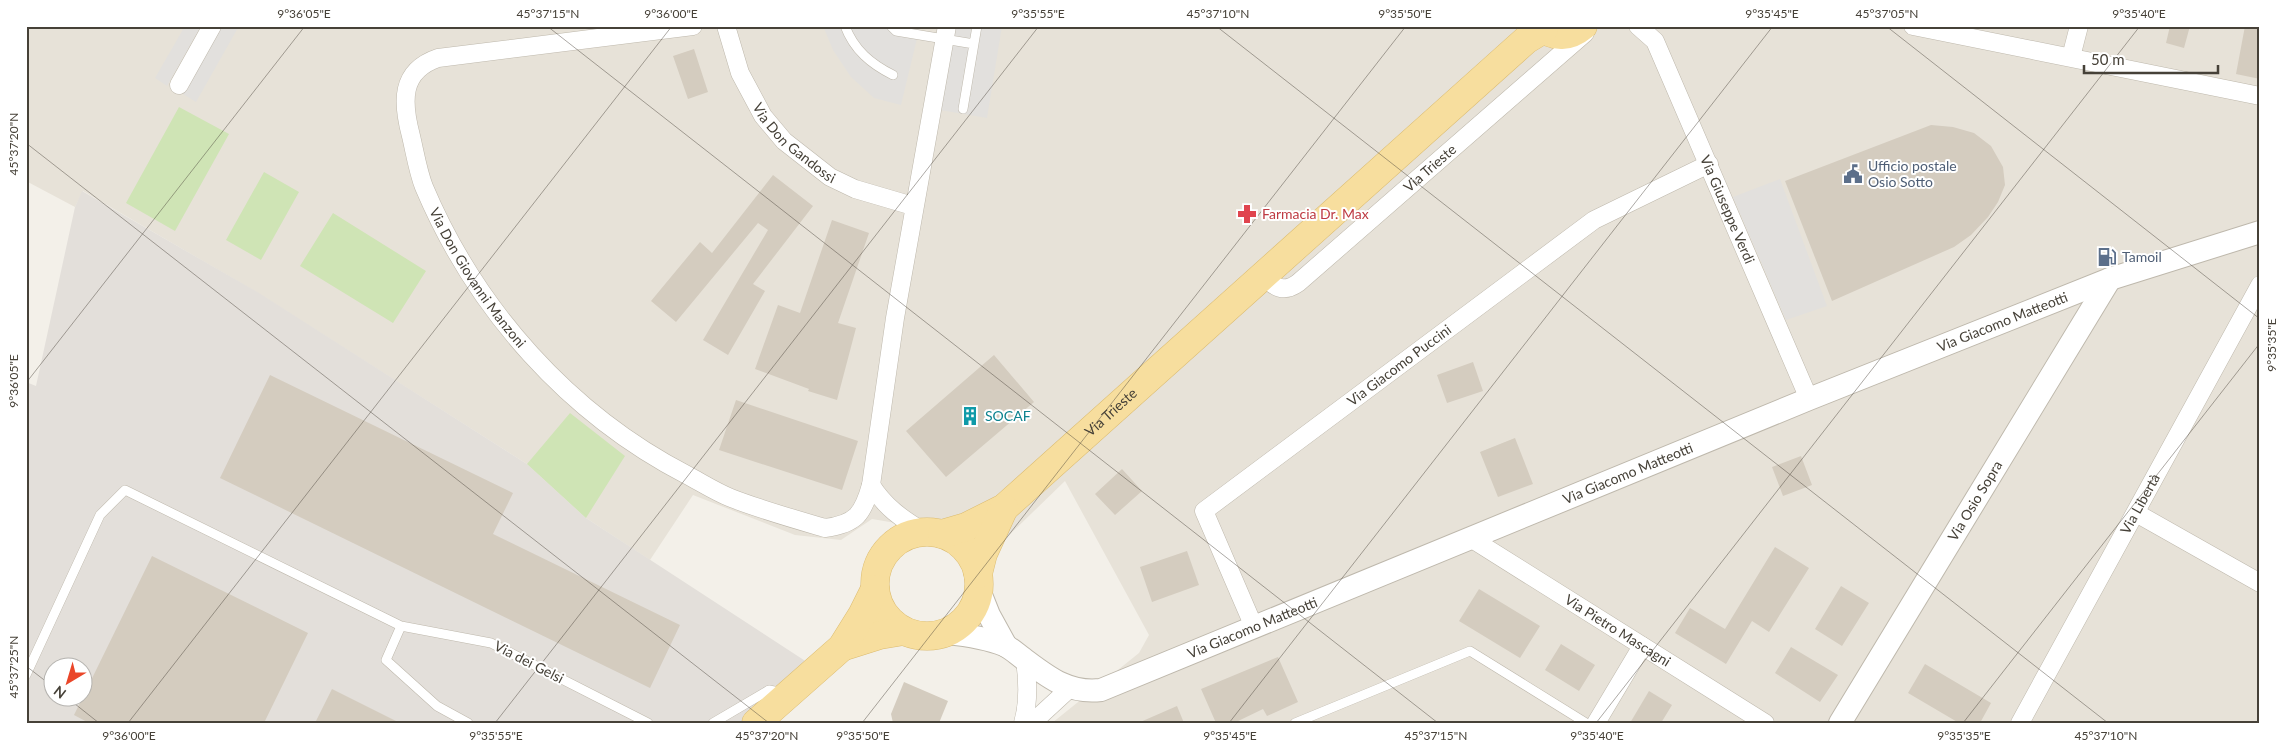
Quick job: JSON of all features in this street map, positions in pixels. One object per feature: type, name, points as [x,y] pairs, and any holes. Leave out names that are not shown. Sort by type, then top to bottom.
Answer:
[{"type":"main road","points":[[1542,28],[1551,33],[1568,35],[1583,26]]},
{"type":"main road","name":"Via Trieste","points":[[1004,508],[1526,40],[1542,28]]},
{"type":"main road","points":[[756,723],[842,647],[862,615],[874,589],[877,568],[887,550],[904,537],[966,528],[1004,508]]},
{"type":"main road","points":[[842,647],[872,637],[904,632],[926,637],[947,632],[966,619],[974,606],[983,554],[1004,508]]},
{"type":"main road","points":[[933,533],[958,543],[965,549],[971,557],[978,582]]},
{"type":"main road","points":[[874,589],[884,614],[904,632]]},
{"type":"street","points":[[179,86],[212,26]]},
{"type":"street","name":"Via Don Giovanni Manzoni","points":[[693,26],[438,58],[427,62],[414,72],[408,84],[405,101],[406,118],[424,186],[456,254],[491,306],[534,359],[587,409],[630,442],[673,468],[730,497],[825,528],[842,526],[854,519],[865,506],[871,485],[914,206],[946,33]]},
{"type":"street","name":"Via Don Gandossi","points":[[726,26],[740,73],[763,116],[784,142],[830,178],[855,189],[914,206]]},
{"type":"street","name":"Via Trieste","points":[[1263,276],[1280,289],[1290,289],[1298,283],[1593,26]]},
{"type":"street","name":"Via Giuseppe Verdi","points":[[1638,26],[1655,41],[1809,399]]},
{"type":"street","points":[[1913,26],[2260,96]]},
{"type":"street","points":[[2071,57],[2079,26]]},
{"type":"street","name":"Via Giacomo Puccini","points":[[1254,627],[1204,512],[1594,220],[1709,164]]},
{"type":"street","name":"Via Giacomo Matteotti","points":[[1006,646],[1052,680],[1070,688],[1090,692],[1101,690],[1809,399],[2110,280],[2260,232]]},
{"type":"street","name":"Via Osio Sopra","points":[[1840,723],[2110,280]]},
{"type":"street","name":"Via Libertà","points":[[2020,723],[2260,285]]},
{"type":"street","points":[[871,485],[888,508],[900,518],[933,533]]},
{"type":"street","points":[[2136,513],[2260,583]]},
{"type":"street","name":"Via Pietro Mascagni","points":[[1472,539],[1765,723]]},
{"type":"street","points":[[978,582],[989,615],[1006,646]]},
{"type":"street","points":[[947,632],[975,637],[1006,646]]},
{"type":"street","points":[[1596,723],[1642,646]]},
{"type":"street","points":[[1023,723],[1027,712],[1028,680],[1025,660]]},
{"type":"street","points":[[1032,723],[1070,688]]},
{"type":"lane","points":[[845,26],[862,55],[879,68],[893,75]]},
{"type":"lane","points":[[891,26],[896,31],[946,33],[974,44]]},
{"type":"lane","points":[[963,109],[977,26]]},
{"type":"lane","name":"Via dei Gelsi","points":[[26,676],[100,515],[126,490],[401,626],[491,643],[648,723]]},
{"type":"lane","points":[[401,626],[386,660],[437,706],[468,723]]},
{"type":"lane","points":[[1295,723],[1470,651],[1586,723]]},
{"type":"lane","points":[[713,723],[769,690],[789,694]]},
{"type":"shaded area","points":[[26,26],[2260,26],[2260,723],[1052,723],[1139,653],[1149,635],[1065,481],[1003,541],[872,519],[841,540],[795,535],[693,495],[650,560],[586,518],[527,464],[258,293],[83,191],[75,207],[26,181]]},
{"type":"shaded area","points":[[185,26],[201,26],[167,86],[155,78]]},
{"type":"shaded area","points":[[221,26],[239,26],[196,102],[183,94]]},
{"type":"shaded area","points":[[823,26],[920,26],[901,105],[874,98],[851,77],[833,50]]},
{"type":"shaded area","points":[[953,26],[1002,26],[987,118],[940,110]]},
{"type":"shaded area","points":[[1780,179],[1827,306],[1786,320],[1733,197]]},
{"type":"shaded area","points":[[82,191],[259,293],[527,464],[586,518],[813,666],[744,723],[26,723],[26,382],[36,386],[75,207]]},
{"type":"green space","points":[[179,107],[229,134],[175,231],[126,203]]},
{"type":"green space","points":[[264,172],[299,192],[261,260],[226,240]]},
{"type":"green space","points":[[333,213],[426,271],[393,323],[300,266]]},
{"type":"green space","points":[[570,413],[625,456],[586,518],[527,464]]},
{"type":"building","points":[[2170,26],[2190,26],[2184,48],[2166,43]]},
{"type":"building","points":[[2245,26],[2260,26],[2260,79],[2236,74]]},
{"type":"building","points":[[694,49],[708,92],[688,99],[673,56]]},
{"type":"building","points":[[1931,125],[1953,127],[1974,133],[1991,146],[2003,167],[2005,185],[1998,202],[1988,217],[1971,235],[1954,247],[1832,301],[1785,181]]},
{"type":"building","points":[[773,175],[813,206],[753,284],[765,291],[728,355],[703,340],[768,230],[758,223],[676,322],[651,301],[700,242],[712,253]]},
{"type":"building","points":[[832,220],[869,233],[838,323],[856,328],[837,400],[808,391],[809,389],[755,369],[778,305],[800,313]]},
{"type":"building","name":"SOCAF","points":[[994,355],[1034,402],[946,477],[906,431]]},
{"type":"building","points":[[1473,362],[1483,391],[1447,403],[1437,375]]},
{"type":"building","points":[[270,375],[513,493],[493,534],[680,625],[650,688],[220,478]]},
{"type":"building","points":[[736,400],[858,441],[842,490],[719,450]]},
{"type":"building","points":[[1515,438],[1533,484],[1498,497],[1480,452]]},
{"type":"building","points":[[1801,456],[1812,485],[1783,496],[1772,467]]},
{"type":"building","points":[[1122,469],[1142,491],[1115,515],[1095,494]]},
{"type":"building","points":[[1775,547],[1809,568],[1769,632],[1752,621],[1726,664],[1675,633],[1690,608],[1725,629]]},
{"type":"building","points":[[1187,551],[1199,585],[1152,602],[1140,567]]},
{"type":"building","points":[[152,556],[308,633],[264,723],[89,723],[74,715],[78,706],[92,706],[92,678]]},
{"type":"building","points":[[1841,586],[1869,603],[1842,646],[1815,629]]},
{"type":"building","points":[[1479,589],[1540,626],[1520,658],[1459,621]]},
{"type":"building","points":[[1561,644],[1595,665],[1579,691],[1545,670]]},
{"type":"building","points":[[1791,647],[1838,675],[1820,702],[1775,673]]},
{"type":"building","points":[[1278,657],[1298,702],[1267,716],[1263,709],[1234,723],[1216,723],[1201,689]]},
{"type":"building","points":[[1925,664],[1991,703],[1980,723],[1959,723],[1908,693]]},
{"type":"building","points":[[904,682],[948,701],[939,723],[893,723],[891,714]]},
{"type":"building","points":[[332,689],[400,723],[315,723]]},
{"type":"building","points":[[1649,691],[1672,705],[1661,723],[1630,723]]},
{"type":"building","points":[[1177,706],[1184,723],[1138,723]]},
{"type":"place","name":"Ufficio postale Osio Sotto","points":[[1853,174]]},
{"type":"place","name":"Farmacia Dr. Max","points":[[1247,214]]},
{"type":"place","name":"Tamoil","points":[[2107,257]]},
{"type":"place","name":"SOCAF","points":[[970,416]]}]
